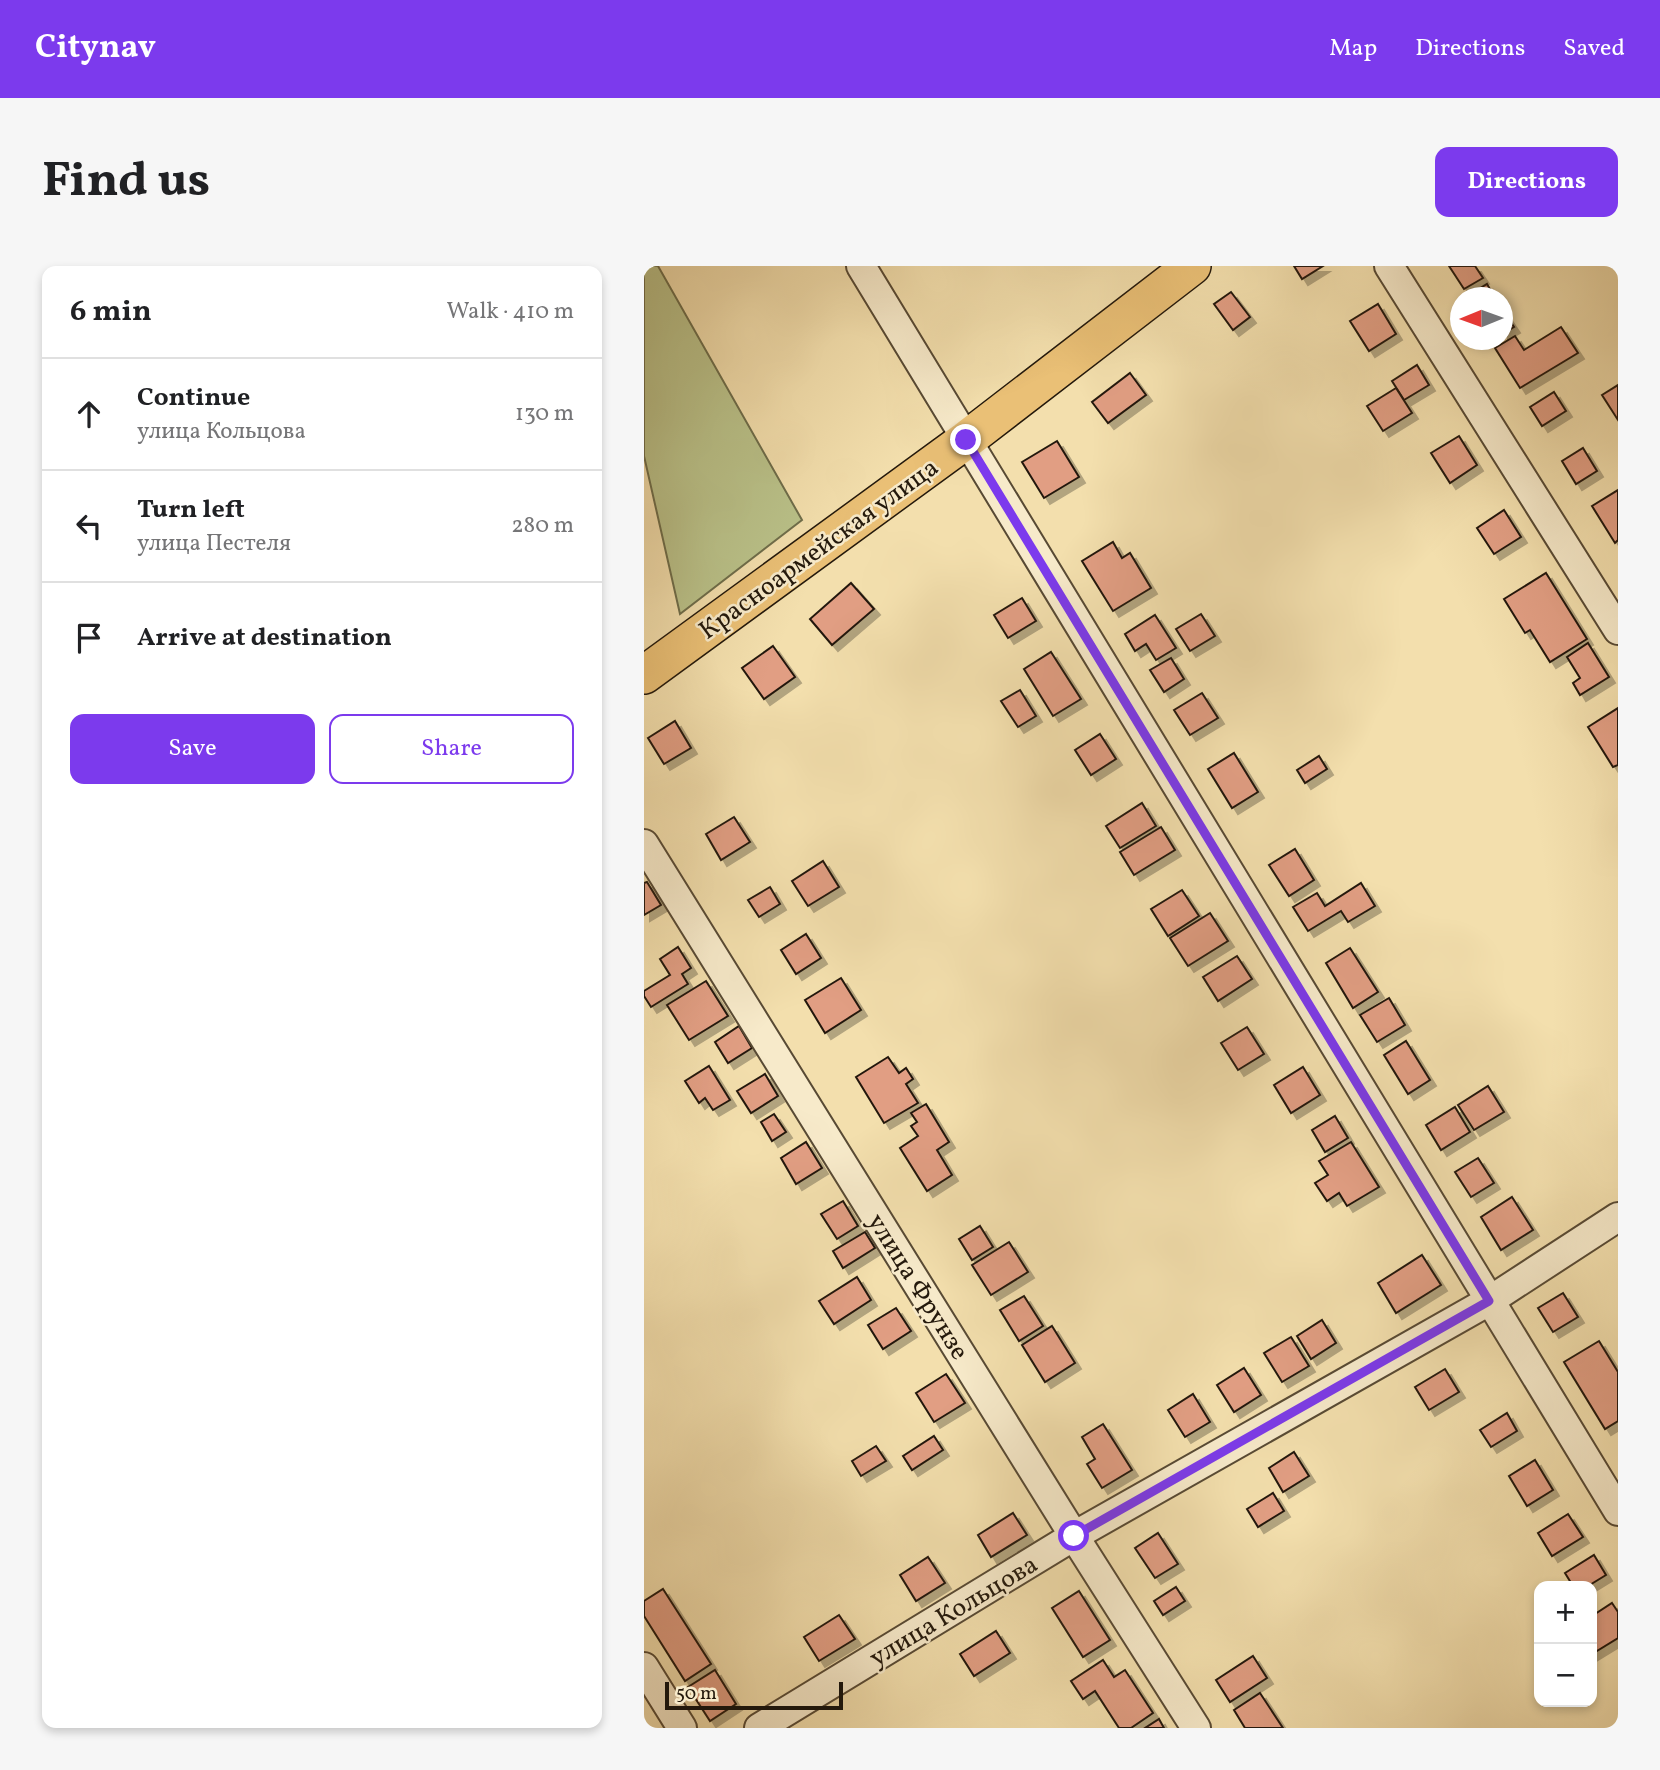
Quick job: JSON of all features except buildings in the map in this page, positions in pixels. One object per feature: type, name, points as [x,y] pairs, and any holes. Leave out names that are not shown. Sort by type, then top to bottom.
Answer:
[{"type":"main road","name":"Красноармейская улица","points":[[647,666],[966,440],[1192,266]]},
{"type":"street","points":[[862,266],[1618,1511]]},
{"type":"street","points":[[1389,266],[1618,630]]},
{"type":"street","name":"улица Фрунзе","points":[[644,844],[1196,1728]]},
{"type":"street","name":"улица Кольцова","points":[[759,1728],[1074,1536],[1489,1301],[1618,1217]]},
{"type":"street","points":[[644,1667],[682,1728]]},
{"type":"green space","points":[[644,266],[658,266],[802,520],[680,614],[644,456]]},
{"type":"route","points":[[966,440],[1489,1301],[1074,1536]]}]
